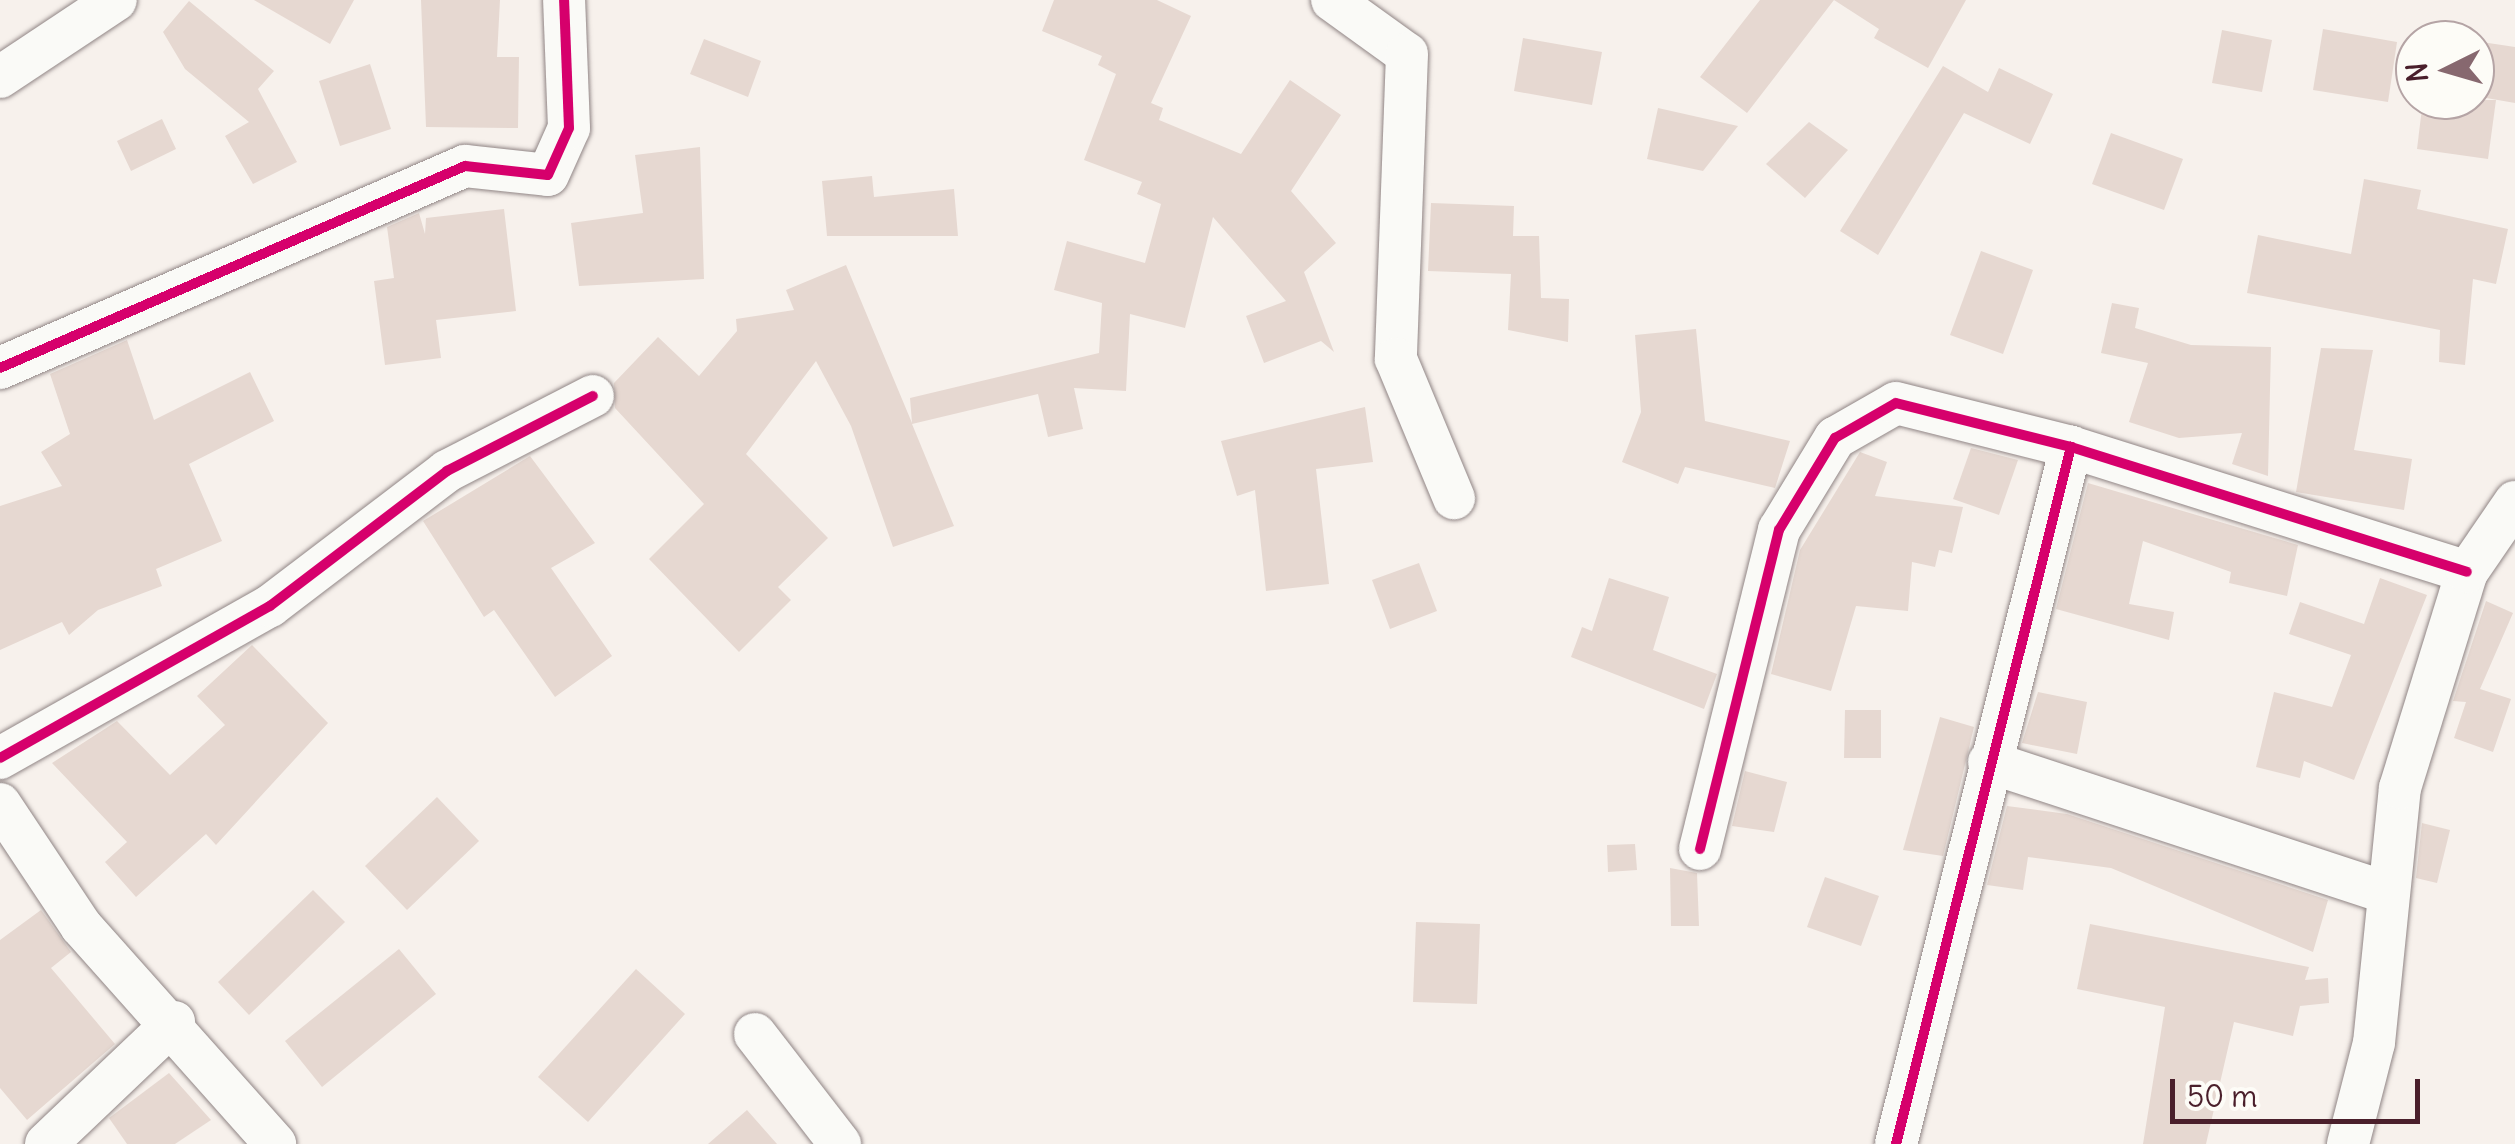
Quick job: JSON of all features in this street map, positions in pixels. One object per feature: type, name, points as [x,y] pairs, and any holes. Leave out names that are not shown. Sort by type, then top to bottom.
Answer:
[{"type":"street","points":[[0,76],[116,0]]},
{"type":"street","points":[[0,368],[465,166],[548,175],[569,128],[564,0]]},
{"type":"street","points":[[1332,0],[1407,54],[1396,359],[1454,498]]},
{"type":"street","points":[[0,758],[270,606],[447,471],[593,396]]},
{"type":"street","points":[[1700,849],[1779,530],[1835,438],[1896,404],[2071,447],[2467,572]]},
{"type":"street","points":[[1896,1144],[2071,447]]},
{"type":"street","points":[[2348,1144],[2374,1044],[2386,892],[2400,788],[2467,572],[2515,502]]},
{"type":"street","points":[[1989,762],[2386,892]]},
{"type":"street","points":[[0,804],[81,926],[174,1022],[276,1144]]},
{"type":"street","points":[[46,1144],[174,1022]]},
{"type":"street","points":[[755,1034],[840,1144]]},
{"type":"building","points":[[254,0],[354,0],[330,44]]},
{"type":"building","points":[[421,0],[500,0],[497,57],[519,57],[518,128],[426,127]]},
{"type":"building","points":[[1054,0],[1157,0],[1191,16],[1151,103],[1163,108],[1159,120],[1241,154],[1290,80],[1341,115],[1291,191],[1336,243],[1304,272],[1334,352],[1321,341],[1264,363],[1246,316],[1286,301],[1213,217],[1185,328],[1130,314],[1126,391],[1074,388],[1083,429],[1048,437],[1038,394],[912,424],[954,526],[893,547],[851,426],[816,361],[746,454],[828,538],[778,587],[791,600],[739,652],[649,559],[704,504],[615,408],[614,383],[658,337],[699,376],[737,331],[736,319],[794,310],[786,290],[846,265],[912,423],[910,398],[1099,353],[1102,303],[1054,290],[1067,241],[1145,263],[1161,204],[1137,194],[1142,182],[1084,160],[1116,74],[1098,65],[1102,56],[1042,31]]},
{"type":"building","points":[[1760,0],[1834,0],[1747,113],[1700,77]]},
{"type":"building","points":[[1834,0],[1966,0],[1928,68],[1874,38],[1879,29]]},
{"type":"building","points":[[189,1],[274,71],[258,89],[297,162],[253,184],[225,136],[249,122],[185,69],[163,32]]},
{"type":"building","points":[[2323,29],[2395,42],[2388,102],[2313,90]]},
{"type":"building","points":[[2222,30],[2272,40],[2262,92],[2212,83]]},
{"type":"building","points":[[1523,38],[1602,52],[1592,105],[1514,91]]},
{"type":"building","points":[[704,39],[761,61],[748,97],[690,74]]},
{"type":"building","points":[[2495,44],[2515,47],[2515,103],[2495,100]]},
{"type":"building","points":[[370,64],[391,129],[340,146],[319,81]]},
{"type":"building","points":[[1943,66],[1988,92],[1999,68],[2053,94],[2030,144],[1964,113],[1878,255],[1840,231]]},
{"type":"building","points":[[1658,108],[1738,126],[1703,171],[1647,159]]},
{"type":"building","points":[[162,119],[176,149],[131,171],[117,141]]},
{"type":"building","points":[[2421,120],[2493,120],[2488,159],[2417,149]]},
{"type":"building","points":[[1809,122],[1848,150],[1805,198],[1766,164]]},
{"type":"building","points":[[2111,133],[2183,159],[2164,210],[2092,184]]},
{"type":"building","points":[[700,147],[704,279],[579,286],[571,223],[643,213],[635,155]]},
{"type":"building","points":[[872,176],[874,197],[954,189],[958,236],[827,236],[822,181]]},
{"type":"building","points":[[2364,179],[2421,190],[2417,209],[2508,229],[2496,284],[2473,279],[2465,365],[2439,362],[2440,330],[2247,293],[2258,235],[2351,254]]},
{"type":"building","points":[[1431,203],[1514,206],[1513,236],[1539,236],[1541,298],[1569,299],[1568,342],[1508,330],[1511,274],[1428,271]]},
{"type":"building","points":[[504,209],[516,311],[436,320],[441,358],[385,365],[374,281],[394,278],[387,227],[419,213],[425,234],[426,218]]},
{"type":"building","points":[[1981,251],[2033,270],[2003,354],[1950,335]]},
{"type":"building","points":[[2112,303],[2139,308],[2135,328],[2191,345],[2271,347],[2268,476],[2232,464],[2242,433],[2179,438],[2129,422],[2148,363],[2101,353]]},
{"type":"building","points":[[1696,329],[1705,421],[1790,441],[1775,488],[1685,467],[1678,484],[1622,462],[1641,412],[1635,335]]},
{"type":"building","points":[[127,340],[154,420],[250,372],[274,421],[189,464],[222,541],[156,569],[162,586],[98,610],[69,635],[62,622],[0,650],[0,506],[62,486],[41,452],[70,434],[50,374]]},
{"type":"building","points":[[2321,348],[2373,350],[2354,450],[2412,459],[2404,510],[2296,492]]},
{"type":"building","points":[[1365,407],[1373,462],[1316,469],[1329,584],[1266,591],[1255,490],[1237,496],[1221,441]]},
{"type":"building","points":[[1971,448],[2018,460],[1999,515],[1953,499]]},
{"type":"building","points":[[1860,452],[1887,462],[1875,496],[1963,507],[1952,553],[1939,550],[1935,567],[1912,562],[1908,611],[1856,606],[1831,691],[1771,674],[1800,550]]},
{"type":"building","points":[[530,456],[595,543],[551,568],[612,656],[555,697],[494,610],[484,617],[423,521]]},
{"type":"building","points":[[2088,483],[2298,545],[2287,596],[2229,583],[2231,572],[2143,541],[2129,604],[2174,612],[2169,640],[2056,609]]},
{"type":"building","points":[[1419,563],[1437,611],[1390,629],[1372,580]]},
{"type":"building","points":[[1609,578],[1669,597],[1653,650],[1717,674],[1704,709],[1571,657],[1582,627],[1592,631]]},
{"type":"building","points":[[2380,578],[2427,595],[2354,780],[2304,761],[2300,778],[2256,767],[2274,692],[2332,707],[2351,655],[2289,634],[2300,602],[2364,624]]},
{"type":"building","points":[[2486,601],[2513,613],[2480,689],[2511,699],[2493,752],[2454,738],[2466,702],[2453,701]]},
{"type":"building","points":[[252,645],[328,723],[216,845],[206,834],[136,897],[105,862],[127,842],[52,763],[117,721],[170,775],[225,725],[197,696]]},
{"type":"building","points":[[2038,692],[2087,702],[2077,754],[2022,743]]},
{"type":"building","points":[[1845,710],[1881,710],[1881,758],[1844,758]]},
{"type":"building","points":[[1940,717],[1974,727],[1943,856],[1903,850]]},
{"type":"building","points":[[1745,771],[1787,782],[1774,832],[1732,826]]},
{"type":"building","points":[[437,797],[479,841],[407,910],[365,866]]},
{"type":"building","points":[[2007,806],[2067,814],[2328,900],[2313,952],[2111,868],[2028,857],[2023,890],[1987,885]]},
{"type":"building","points":[[2422,823],[2450,830],[2437,883],[2416,878]]},
{"type":"building","points":[[1635,844],[1637,870],[1608,872],[1607,845]]},
{"type":"building","points":[[1670,868],[1697,873],[1699,926],[1671,926]]},
{"type":"building","points":[[1825,877],[1879,896],[1861,946],[1807,927]]},
{"type":"building","points":[[313,890],[345,922],[249,1015],[218,982]]},
{"type":"building","points":[[41,910],[71,952],[51,968],[115,1044],[27,1120],[0,1088],[0,940]]},
{"type":"building","points":[[1416,922],[1480,924],[1477,1004],[1413,1002]]},
{"type":"building","points":[[2090,924],[2309,967],[2305,980],[2328,978],[2329,1003],[2300,1006],[2293,1036],[2234,1022],[2206,1144],[2143,1144],[2165,1007],[2077,989]]},
{"type":"building","points":[[399,949],[436,994],[322,1087],[285,1041]]},
{"type":"building","points":[[636,969],[685,1014],[588,1122],[538,1077]]},
{"type":"building","points":[[169,1073],[211,1120],[175,1144],[127,1144],[109,1118]]},
{"type":"building","points":[[747,1110],[777,1144],[708,1144]]},
{"type":"cycle path","points":[[0,368],[465,166],[548,175],[569,128],[564,0]]},
{"type":"cycle path","points":[[0,758],[270,606],[447,471],[593,396]]},
{"type":"cycle path","points":[[1700,849],[1779,530],[1835,438],[1896,403],[2071,447],[2467,572]]},
{"type":"cycle path","points":[[1896,1144],[2071,447]]}]
